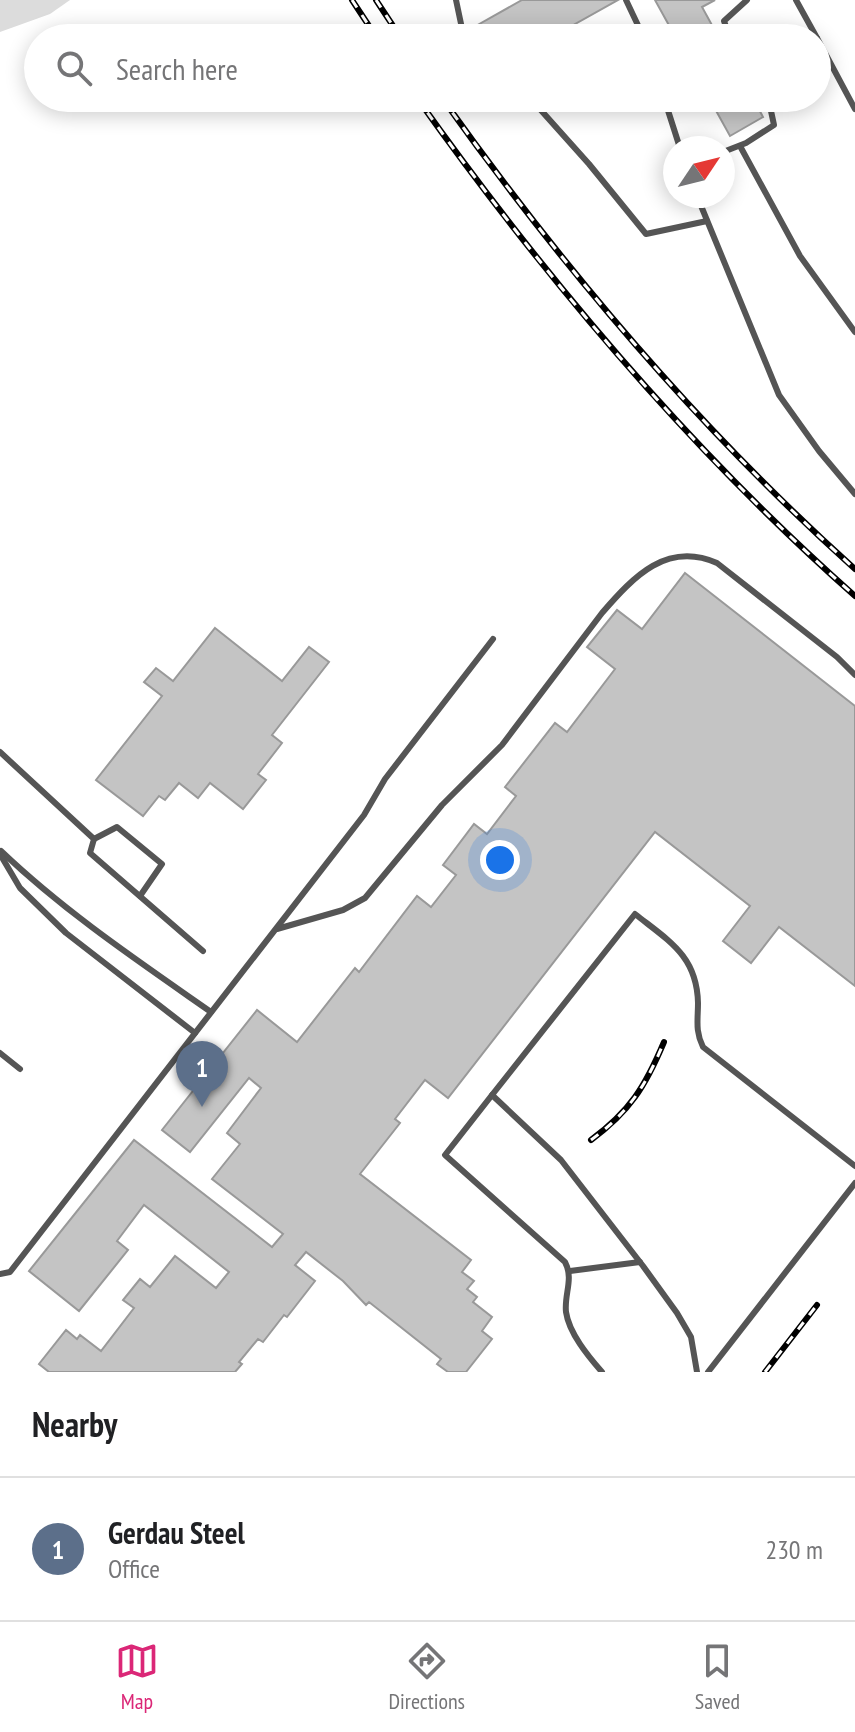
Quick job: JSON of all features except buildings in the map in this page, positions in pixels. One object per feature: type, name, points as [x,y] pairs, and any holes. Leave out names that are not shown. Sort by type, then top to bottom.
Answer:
[{"type":"lane","points":[[456,0],[461,24]]},
{"type":"lane","points":[[626,0],[637,24]]},
{"type":"lane","points":[[725,24],[724,21],[747,0]]},
{"type":"lane","points":[[796,0],[809,24]]},
{"type":"lane","points":[[831,64],[855,109]]},
{"type":"lane","points":[[543,112],[646,234],[707,221]]},
{"type":"lane","points":[[668,112],[676,136]]},
{"type":"lane","points":[[735,148],[774,125],[771,112]]},
{"type":"lane","points":[[740,146],[800,256],[855,332]]},
{"type":"lane","points":[[702,208],[779,395],[855,494]]},
{"type":"lane","points":[[277,929],[343,910],[365,898],[442,805],[502,745],[608,606],[661,561],[686,554],[717,563],[828,649],[855,675]]},
{"type":"lane","points":[[0,1274],[10,1272],[277,929],[364,815],[385,779],[493,639]]},
{"type":"lane","points":[[0,752],[94,839]]},
{"type":"lane","points":[[140,896],[162,864],[117,827],[94,839],[90,853],[203,951]]},
{"type":"lane","points":[[0,852],[91,928],[211,1012]]},
{"type":"lane","points":[[0,852],[20,888],[66,933],[195,1033]]},
{"type":"lane","points":[[602,1372],[569,1322],[566,1308],[570,1271],[565,1262],[445,1155],[635,914],[676,947],[693,971],[698,1006],[696,1029],[703,1047],[855,1166]]},
{"type":"lane","points":[[0,1053],[20,1069]]},
{"type":"lane","points":[[492,1095],[552,1150],[640,1262],[691,1337],[697,1372]]},
{"type":"lane","points":[[708,1372],[855,1183]]},
{"type":"lane","points":[[570,1271],[640,1262]]},
{"type":"shaded area","points":[[0,0],[70,0],[50,14],[0,32]]},
{"type":"railway","points":[[352,0],[368,24]]},
{"type":"railway","points":[[376,0],[392,24]]},
{"type":"railway","points":[[427,112],[516,231],[622,359],[735,481],[855,596]]},
{"type":"railway","points":[[452,112],[536,224],[635,345],[742,460],[855,569]]},
{"type":"railway","points":[[591,1140],[616,1119],[635,1097],[664,1042]]},
{"type":"railway","points":[[765,1372],[817,1305]]},
{"type":"place","name":"Gerdau Steel","points":[[202,1107]]}]
